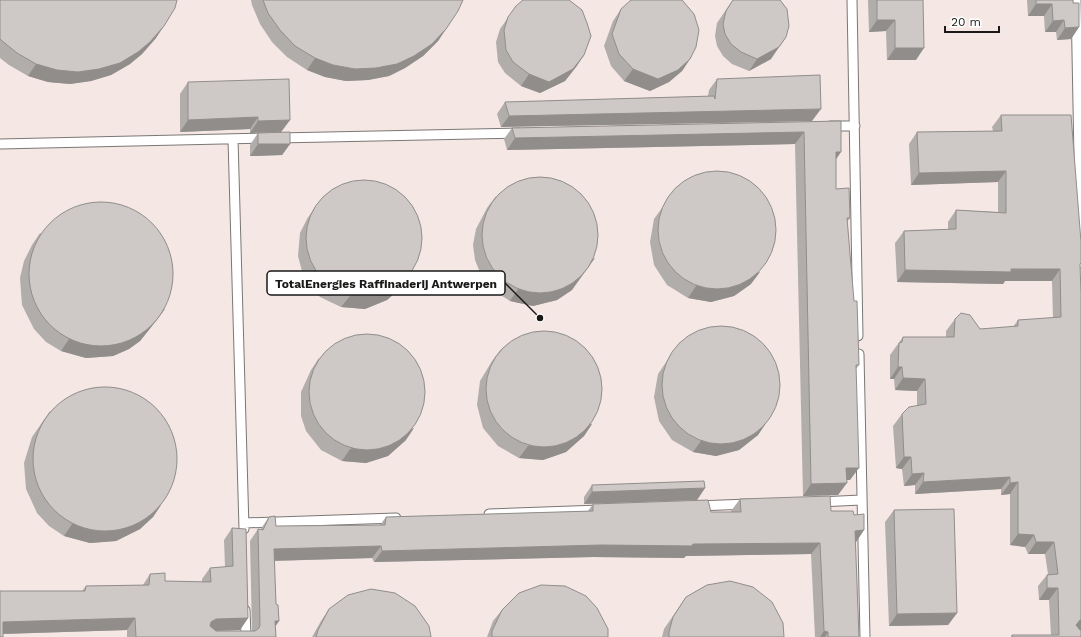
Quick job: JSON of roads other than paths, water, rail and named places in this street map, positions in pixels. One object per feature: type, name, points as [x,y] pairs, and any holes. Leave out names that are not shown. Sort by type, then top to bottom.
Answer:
[{"type":"lane","points":[[852,0],[861,500],[865,637]]},
{"type":"lane","points":[[1076,0],[1081,263]]},
{"type":"lane","points":[[823,126],[854,126]]},
{"type":"lane","points":[[0,144],[528,133]]},
{"type":"lane","points":[[233,139],[244,538]]},
{"type":"lane","points":[[806,502],[861,500]]},
{"type":"lane","points":[[687,507],[758,504]]},
{"type":"lane","points":[[481,514],[608,510]]},
{"type":"lane","points":[[244,523],[402,517]]},
{"type":"lane","points":[[243,636],[245,598]]},
{"type":"place","name":"TotalEnergies Raffinaderij Antwerpen","points":[[540,318]]}]
